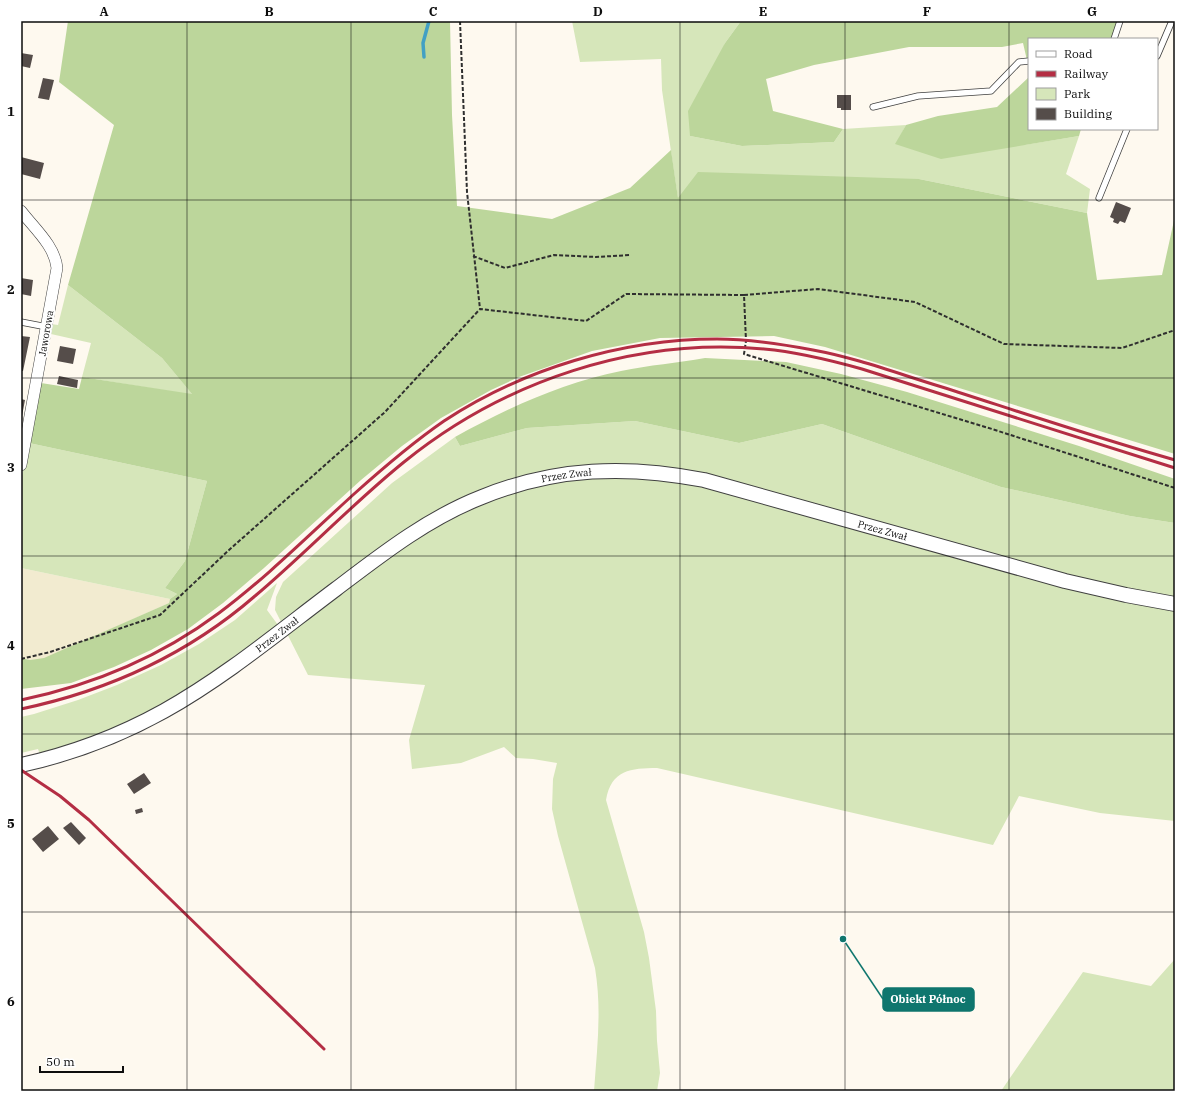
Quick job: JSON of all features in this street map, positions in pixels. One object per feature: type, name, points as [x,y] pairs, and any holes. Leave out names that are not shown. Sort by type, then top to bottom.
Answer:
[{"type":"street","name":"Jaworowa","points":[[21,212],[49,247],[57,262],[57,275],[21,465]]},
{"type":"street","name":"Przez Zwał","points":[[21,765],[61,755],[110,737],[142,723],[177,704],[234,665],[420,528],[452,510],[511,486],[537,479],[575,473],[620,470],[649,471],[704,480],[1065,581],[1126,596],[1175,604]]},
{"type":"lane","points":[[1114,38],[1120,21]]},
{"type":"lane","points":[[1158,54],[1172,21]]},
{"type":"lane","points":[[873,107],[918,96],[991,91],[1019,62],[1028,61]]},
{"type":"lane","points":[[1099,198],[1127,130]]},
{"type":"lane","points":[[21,322],[47,327]]},
{"type":"path","points":[[460,21],[467,192],[480,309]]},
{"type":"path","points":[[473,256],[505,268],[554,255],[596,258],[631,255]]},
{"type":"path","points":[[480,309],[586,321],[626,294],[744,295],[818,289],[914,302],[1004,344],[1122,348],[1175,330]]},
{"type":"path","points":[[744,295],[746,340],[744,354],[992,429],[1175,488]]},
{"type":"path","points":[[21,659],[50,652],[160,615],[229,550],[385,412],[480,309]]},
{"type":"shaded area","points":[[21,568],[170,599],[169,603],[44,659],[30,660],[21,658]]},
{"type":"green space","points":[[68,21],[450,21],[452,115],[457,206],[552,219],[630,188],[671,150],[678,198],[698,172],[919,179],[1087,213],[1097,280],[1162,275],[1175,216],[1175,454],[825,347],[774,336],[660,338],[592,351],[519,377],[491,390],[441,418],[402,446],[361,480],[264,568],[223,603],[188,629],[151,650],[114,667],[71,683],[21,689],[21,658],[30,660],[44,658],[169,603],[170,599],[177,594],[165,588],[185,561],[207,481],[29,443],[41,383],[79,389],[82,377],[192,394],[162,358],[68,285],[114,125],[59,82]]},
{"type":"green space","points":[[572,21],[741,21],[725,43],[690,136],[742,146],[834,142],[843,129],[906,125],[896,144],[1024,145],[1079,136],[1066,174],[1090,189],[1087,213],[919,179],[678,199],[662,90],[661,59],[580,62]]},
{"type":"green space","points":[[741,21],[1120,21],[1113,38],[1028,38],[1028,65],[1023,43],[1002,47],[909,47],[814,65],[766,79],[773,111],[843,129],[834,142],[742,146],[690,136],[688,111],[725,43]]},
{"type":"green space","points":[[1028,78],[1028,130],[1081,130],[1079,136],[941,159],[895,144],[906,125],[938,116],[997,107]]},
{"type":"green space","points":[[68,285],[162,358],[193,395],[82,377],[91,343],[51,334],[51,324],[58,325]]},
{"type":"green space","points":[[705,358],[786,362],[841,374],[907,392],[1079,446],[1175,479],[1175,523],[1130,516],[1001,487],[822,424],[739,443],[635,421],[527,428],[460,446],[455,437],[495,416],[535,398],[577,382],[632,369]]},
{"type":"green space","points":[[635,421],[739,443],[822,424],[1001,487],[1130,516],[1175,523],[1175,821],[1100,813],[1019,796],[993,845],[657,768],[631,770],[624,773],[612,782],[606,800],[644,932],[656,1011],[660,1073],[657,1091],[594,1091],[599,1014],[597,984],[595,968],[558,836],[552,809],[553,779],[557,763],[516,758],[504,747],[461,763],[412,769],[409,740],[425,685],[308,675],[275,610],[276,597],[283,582],[392,483],[455,437],[460,446],[527,428]]},
{"type":"green space","points":[[29,443],[207,481],[185,561],[165,588],[177,594],[170,599],[21,568],[21,481]]},
{"type":"green space","points":[[277,583],[267,610],[278,625],[211,673],[157,708],[108,731],[40,755],[38,749],[21,753],[21,717],[78,700],[117,685],[161,665],[199,644],[235,620]]},
{"type":"green space","points":[[1175,959],[1175,1091],[1001,1091],[1083,972],[1151,986]]},
{"type":"building","points":[[21,53],[33,55],[30,68],[21,66]]},
{"type":"building","points":[[43,78],[54,80],[49,100],[38,98]]},
{"type":"building","points":[[837,95],[851,95],[851,110],[841,110],[841,108],[837,108]]},
{"type":"building","points":[[21,157],[44,163],[40,179],[21,174]]},
{"type":"building","points":[[1116,202],[1131,208],[1125,223],[1120,221],[1118,224],[1113,222],[1114,219],[1110,217]]},
{"type":"building","points":[[21,278],[33,280],[31,296],[21,294]]},
{"type":"building","points":[[21,336],[30,337],[23,371],[21,371]]},
{"type":"building","points":[[60,346],[76,349],[73,364],[57,361]]},
{"type":"building","points":[[59,376],[78,380],[77,388],[57,384]]},
{"type":"building","points":[[21,399],[25,400],[22,416],[21,416]]},
{"type":"building","points":[[144,773],[151,783],[134,794],[127,784]]},
{"type":"building","points":[[142,808],[143,812],[136,814],[135,810]]},
{"type":"building","points":[[71,822],[86,838],[79,845],[63,828]]},
{"type":"building","points":[[48,826],[59,839],[43,852],[32,839]]},
{"type":"waterway","points":[[424,57],[423,43],[429,21]]},
{"type":"railway","points":[[21,700],[74,686],[125,667],[149,656],[197,629],[237,599],[354,494],[432,429],[507,386],[574,360],[610,351],[645,344],[681,340],[717,339],[765,342],[829,353],[846,357],[1175,460]]},
{"type":"railway","points":[[21,709],[84,692],[115,681],[145,668],[202,636],[255,596],[385,478],[443,433],[484,408],[528,387],[573,371],[620,358],[667,350],[716,347],[764,349],[801,354],[862,369],[1175,468]]},
{"type":"railway","points":[[21,770],[60,796],[89,820],[324,1049]]},
{"type":"place","name":"Obiekt Północ","points":[[843,939]]}]
